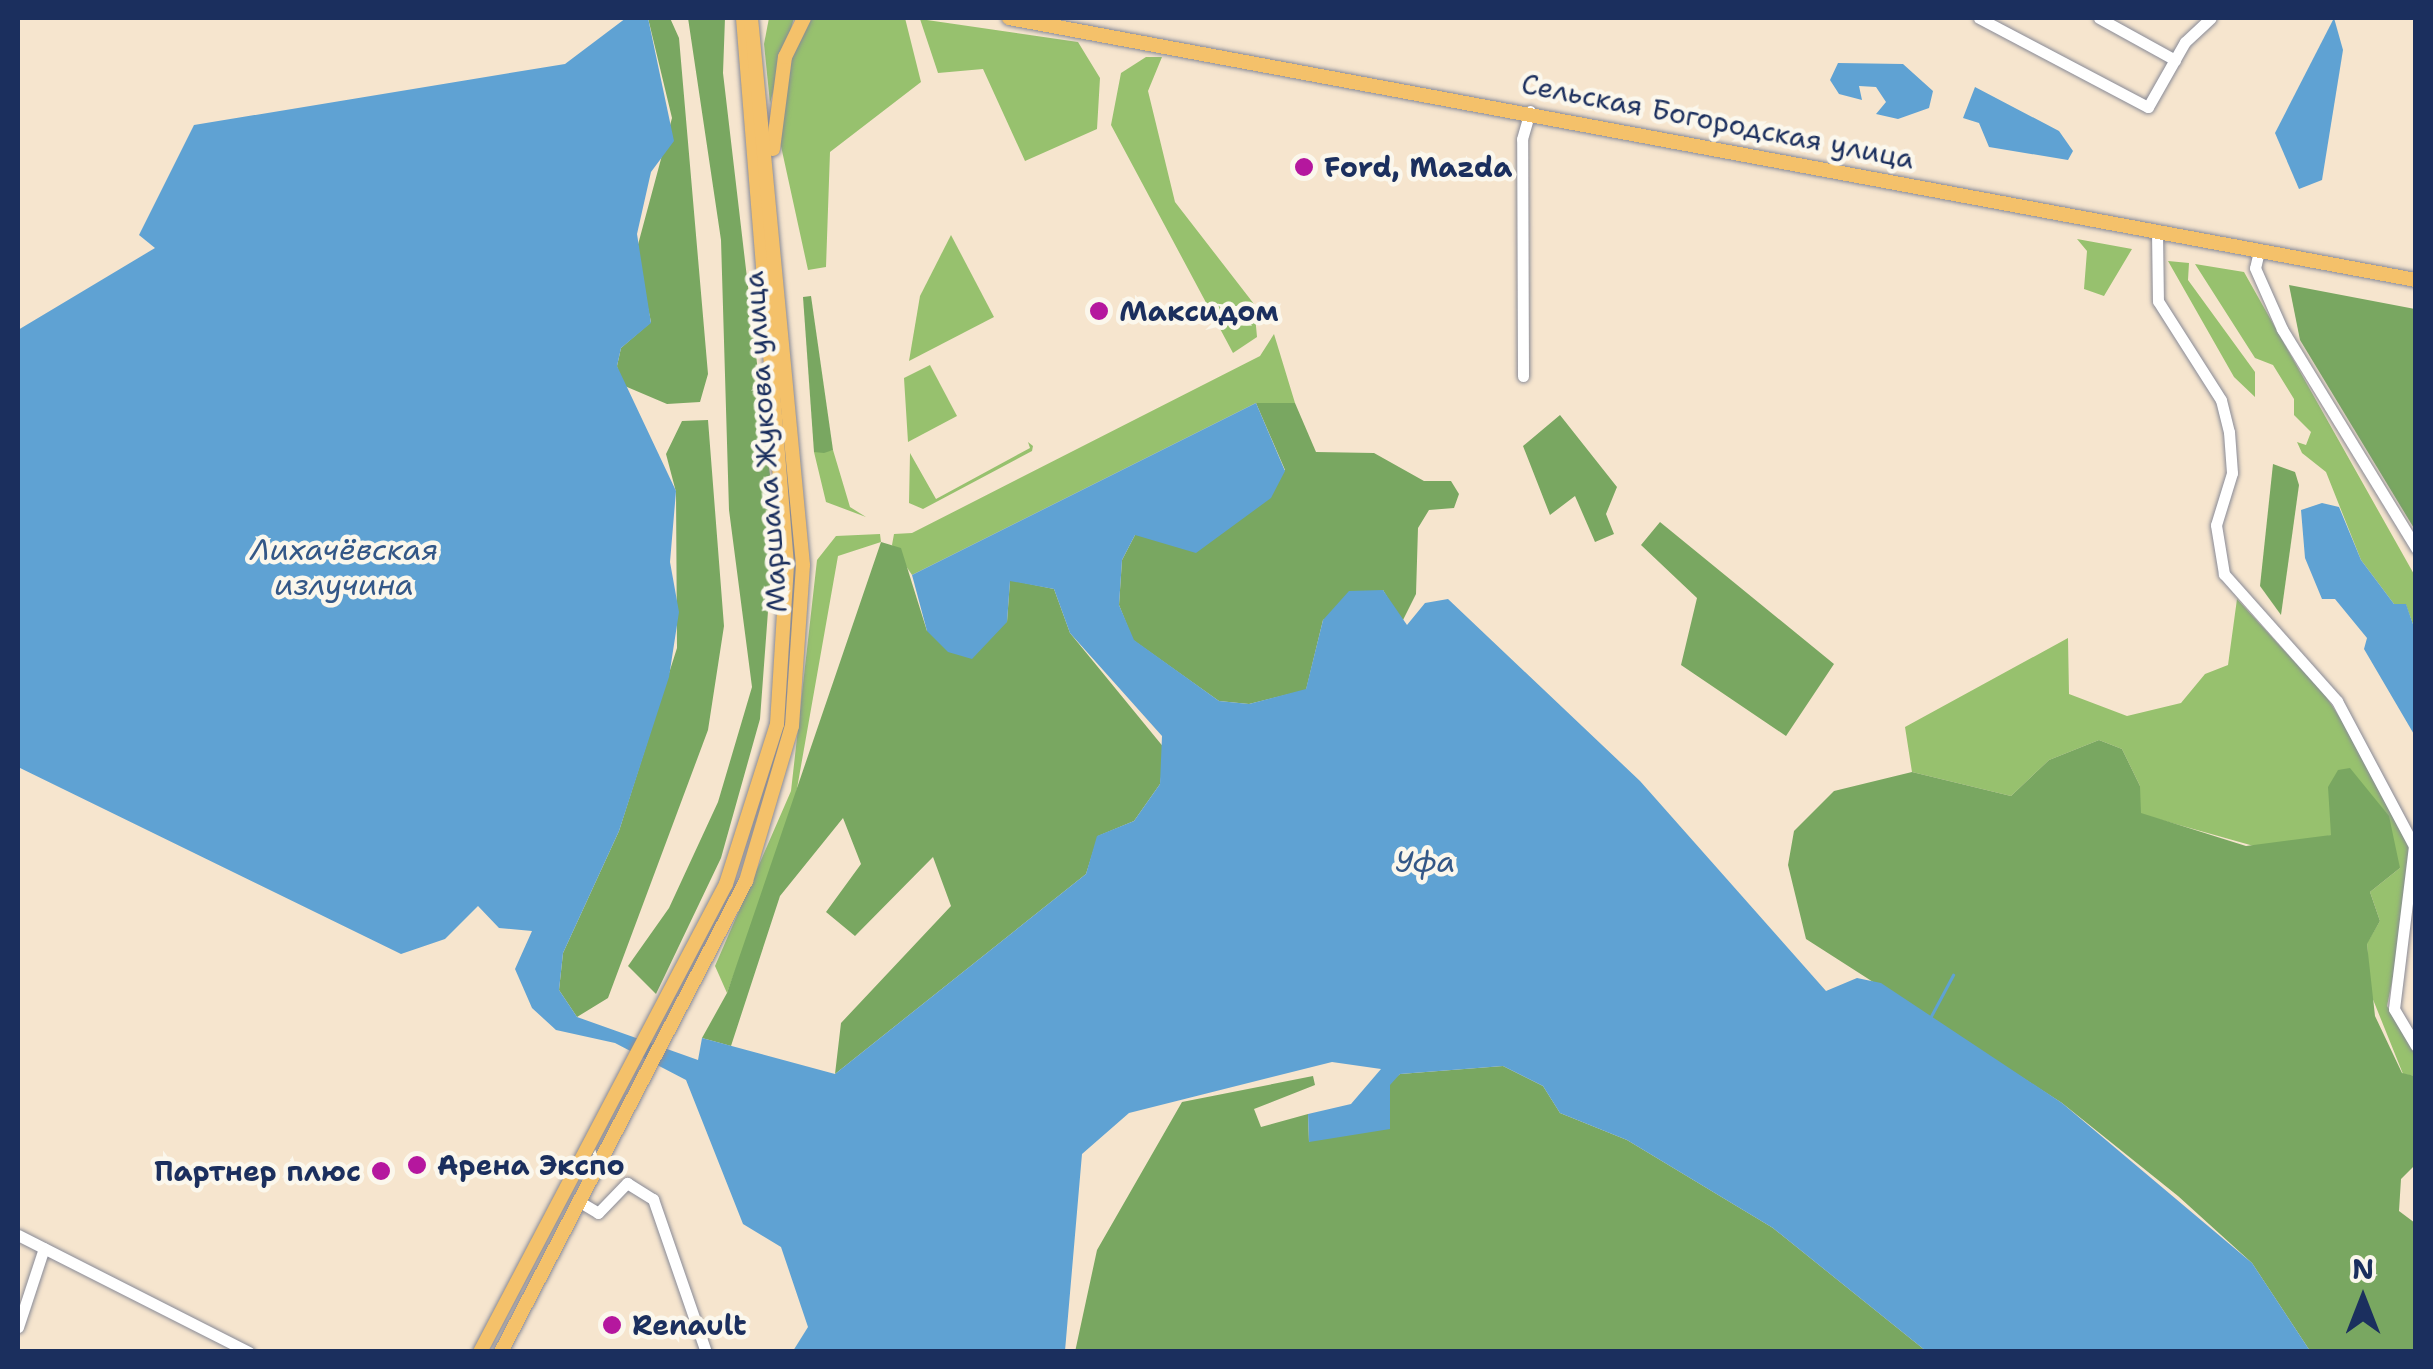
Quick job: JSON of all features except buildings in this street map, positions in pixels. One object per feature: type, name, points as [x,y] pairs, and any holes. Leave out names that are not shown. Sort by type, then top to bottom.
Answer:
[{"type":"main road","name":"Маршала Жукова улица","points":[[612,1124],[690,957],[765,781],[787,619],[744,18]]},
{"type":"main road","name":"Маршала Жукова улица","points":[[612,1124],[704,967],[779,791],[801,647],[800,502],[752,18]]},
{"type":"main road","points":[[770,175],[785,57],[804,18]]},
{"type":"main road","name":"Сельская Богородская улица","points":[[1010,18],[1530,109],[2416,280]]},
{"type":"main road","points":[[501,1352],[580,1202],[612,1124]]},
{"type":"main road","points":[[480,1352],[612,1124]]},
{"type":"street","points":[[1979,18],[2148,106],[2175,60],[2210,18]]},
{"type":"street","points":[[2099,18],[2175,60]]},
{"type":"street","points":[[1524,376],[1522,138],[1530,109]]},
{"type":"street","points":[[2156,232],[2158,300],[2221,400],[2229,432],[2232,473],[2216,525],[2224,574],[2337,701],[2414,846],[2394,1009],[2416,1046]]},
{"type":"street","points":[[2258,251],[2255,268],[2282,329],[2416,548]]},
{"type":"street","points":[[580,1202],[598,1212],[626,1183],[653,1199],[706,1352]]},
{"type":"street","points":[[18,1236],[249,1352]]},
{"type":"street","points":[[18,1327],[44,1248]]},
{"type":"green space","points":[[648,18],[670,18],[679,38],[708,374],[700,402],[667,404],[620,384],[617,366],[621,348],[651,322],[636,252],[672,118]]},
{"type":"green space","points":[[688,18],[725,18],[723,73],[775,517],[760,719],[721,858],[656,994],[628,966],[669,908],[718,802],[752,687],[729,510],[721,240]]},
{"type":"green space","points":[[769,18],[794,18],[770,103],[764,44]]},
{"type":"green space","points":[[810,18],[905,18],[921,82],[830,152],[826,267],[808,270],[779,137],[794,39]]},
{"type":"green space","points":[[920,19],[1078,42],[1100,78],[1097,129],[1025,161],[983,69],[938,73]]},
{"type":"green space","points":[[1146,57],[1162,57],[1148,91],[1175,202],[1254,304],[1257,337],[1233,353],[1111,125],[1121,73]]},
{"type":"green space","points":[[951,235],[994,317],[909,361],[920,296]]},
{"type":"green space","points":[[2077,239],[2132,249],[2104,296],[2084,289],[2087,251]]},
{"type":"green space","points":[[2168,261],[2189,263],[2188,280],[2255,372],[2255,397],[2234,377]]},
{"type":"green space","points":[[2195,264],[2244,272],[2415,576],[2415,630],[2406,605],[2394,604],[2361,560],[2326,472],[2302,453],[2297,442],[2306,445],[2311,432],[2294,415],[2294,399],[2273,365],[2255,358]]},
{"type":"green space","points":[[2289,285],[2415,309],[2415,530],[2300,340]]},
{"type":"green space","points":[[811,296],[833,450],[824,453],[814,452],[803,297]]},
{"type":"green space","points":[[1274,334],[1295,403],[1256,403],[912,575],[892,545],[894,534],[912,533],[1260,356]]},
{"type":"green space","points":[[930,365],[957,416],[908,442],[904,378]]},
{"type":"green space","points":[[1256,403],[1295,403],[1316,452],[1374,453],[1424,481],[1451,481],[1459,494],[1454,508],[1429,510],[1418,528],[1416,594],[1402,622],[1383,590],[1323,620],[1306,690],[1249,704],[1219,701],[1133,640],[1119,605],[1122,560],[1135,535],[1285,470]]},
{"type":"green space","points":[[1560,415],[1617,487],[1606,514],[1614,534],[1595,542],[1575,496],[1550,515],[1523,446]]},
{"type":"green space","points":[[708,420],[724,626],[708,730],[608,998],[577,1017],[559,990],[563,953],[619,831],[677,648],[676,492],[666,454],[682,421]]},
{"type":"green space","points":[[1028,442],[1032,451],[923,509],[909,503],[910,453],[936,499],[1030,448]]},
{"type":"green space","points":[[833,450],[850,507],[866,517],[826,502],[814,452]]},
{"type":"green space","points":[[2273,464],[2295,472],[2299,485],[2281,615],[2260,586]]},
{"type":"green space","points":[[1660,522],[1834,664],[1786,736],[1681,665],[1697,598],[1641,545]]},
{"type":"green space","points":[[880,534],[881,542],[838,556],[792,817],[727,993],[715,966],[791,791],[817,560],[836,536]]},
{"type":"green space","points":[[881,542],[901,548],[927,631],[1007,622],[1010,580],[1054,589],[1070,633],[1165,749],[1160,784],[1134,821],[1098,836],[1086,874],[835,1074],[841,1023],[951,906],[933,857],[855,936],[826,912],[861,864],[843,818],[780,896],[731,1046],[702,1038],[727,993]]},
{"type":"green space","points":[[2237,599],[2325,695],[2398,806],[2416,864],[2387,1006],[2415,1052],[2415,1076],[2403,1074],[2370,992],[2367,943],[2380,921],[2370,892],[2400,868],[2332,820],[2332,835],[2268,850],[2140,814],[2140,786],[2122,749],[2099,740],[2049,760],[2011,796],[1912,772],[1905,727],[2068,638],[2069,694],[2127,716],[2181,703],[2205,674],[2228,665]]},
{"type":"green space","points":[[2099,740],[2122,749],[2140,786],[2141,813],[2246,846],[2331,835],[2328,787],[2338,770],[2350,768],[2389,816],[2400,868],[2370,892],[2380,921],[2367,944],[2375,1016],[2402,1073],[2415,1076],[2415,1165],[2401,1179],[2399,1211],[2415,1223],[2415,1351],[2310,1351],[2252,1263],[2178,1196],[2062,1103],[1806,939],[1788,865],[1794,831],[1834,791],[1912,772],[2011,796],[2049,760]]},
{"type":"green space","points":[[1503,1066],[1543,1086],[1560,1113],[1627,1140],[1773,1228],[1926,1351],[1075,1352],[1097,1250],[1182,1102],[1313,1076],[1315,1085],[1254,1109],[1261,1127],[1308,1114],[1309,1142],[1400,1074]]},
{"type":"water","points":[[626,18],[648,18],[674,141],[651,172],[637,234],[651,323],[621,348],[617,366],[676,491],[670,562],[679,612],[669,677],[619,831],[563,953],[559,990],[577,1017],[698,1060],[702,1038],[835,1074],[1086,874],[1097,836],[1134,821],[1160,784],[1162,736],[1070,633],[1054,589],[1010,581],[1007,622],[972,659],[948,652],[927,631],[912,575],[1256,403],[1285,471],[1271,498],[1196,553],[1135,535],[1122,560],[1119,605],[1134,640],[1219,701],[1249,704],[1306,689],[1323,620],[1349,591],[1383,590],[1407,625],[1425,603],[1448,599],[1640,781],[1826,991],[1857,978],[1881,983],[2062,1103],[2252,1263],[2310,1351],[1926,1351],[1773,1228],[1627,1140],[1560,1113],[1543,1086],[1503,1066],[1400,1074],[1390,1085],[1390,1129],[1309,1142],[1308,1114],[1351,1104],[1381,1069],[1332,1062],[1129,1113],[1082,1154],[1065,1351],[793,1351],[808,1327],[781,1247],[743,1224],[686,1080],[615,1043],[556,1030],[532,1008],[515,969],[532,931],[499,928],[478,906],[445,939],[401,954],[18,767],[18,330],[155,248],[139,235],[194,125],[565,64]]},
{"type":"water","points":[[2334,18],[2343,50],[2322,180],[2299,189],[2275,133]]},
{"type":"water","points":[[1838,63],[1903,64],[1933,91],[1929,108],[1898,119],[1876,114],[1886,102],[1876,87],[1859,86],[1862,100],[1839,94],[1830,80]]},
{"type":"water","points":[[1975,87],[2059,131],[2073,151],[2068,160],[1989,147],[1979,123],[1963,118]]},
{"type":"water","points":[[2322,503],[2339,507],[2361,560],[2394,604],[2406,604],[2415,630],[2415,736],[2364,649],[2367,638],[2335,599],[2322,599],[2305,558],[2301,510]]},
{"type":"waterway","points":[[1929,1020],[1953,975]]},
{"type":"place","name":"Ford, Mazda","points":[[1304,167]]},
{"type":"place","name":"Максидом","points":[[1099,311]]},
{"type":"place","name":"Арена Экспо","points":[[417,1165]]},
{"type":"place","name":"Партнер плюс","points":[[381,1171]]},
{"type":"place","name":"Renault","points":[[612,1325]]},
{"type":"water label","name":"Лихачёвская излучина","points":[[344,567]]},
{"type":"water label","name":"Уфа","points":[[1425,862]]}]
